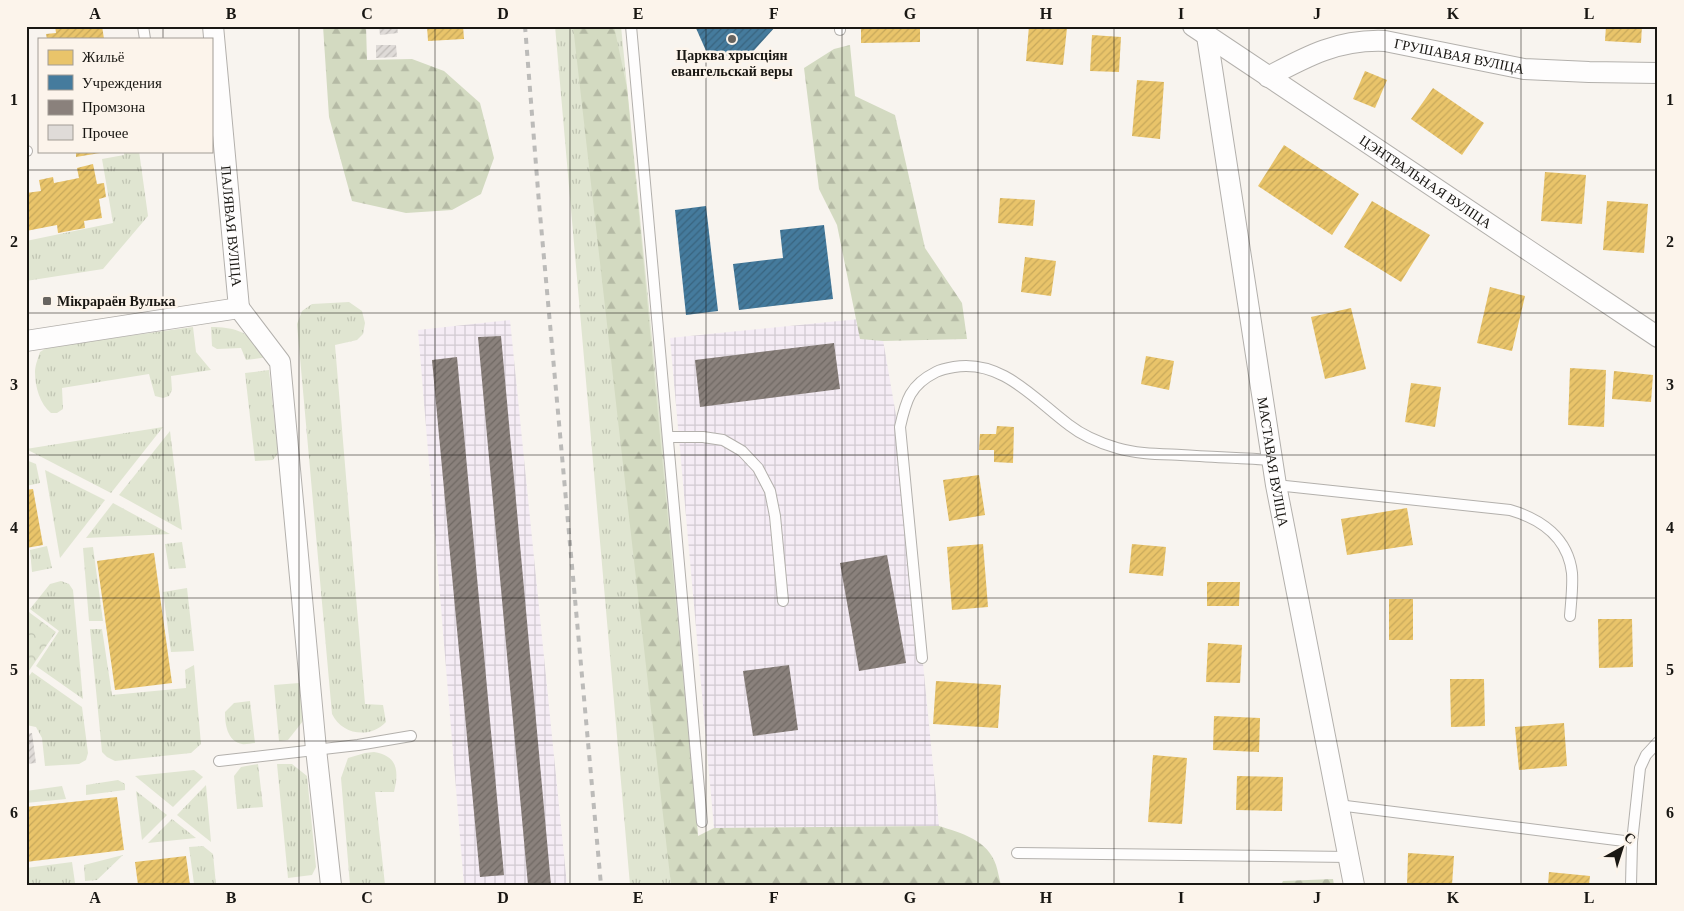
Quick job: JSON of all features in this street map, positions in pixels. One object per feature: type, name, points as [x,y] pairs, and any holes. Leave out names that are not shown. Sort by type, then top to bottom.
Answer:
[{"type":"street","name":"ПАЛЯВАЯ ВУЛІЦА","points":[[213,26],[239,308]]},
{"type":"street","name":"ЦЭНТРАЛЬНАЯ ВУЛІЦА","points":[[1200,31],[1658,337]]},
{"type":"street","name":"МАСТАВАЯ ВУЛІЦА","points":[[1200,31],[1276,485],[1354,885]]},
{"type":"street","name":"ГРУШАВАЯ ВУЛІЦА","points":[[1268,77],[1323,50],[1365,40],[1385,40],[1524,69],[1658,73]]},
{"type":"street","points":[[26,341],[239,308],[280,362],[316,749],[331,885]]},
{"type":"lane","points":[[631,26],[702,822]]},
{"type":"lane","points":[[922,658],[900,427],[905,404],[912,391],[923,379],[941,370],[963,366],[984,367],[1002,374],[1020,386],[1070,426],[1092,439],[1118,448],[1140,453],[1272,460]]},
{"type":"lane","points":[[668,437],[704,437],[722,440],[742,451],[758,468],[770,490],[775,516],[783,601]]},
{"type":"lane","points":[[1276,485],[1510,510],[1527,515],[1544,524],[1558,539],[1568,556],[1572,574],[1570,616]]},
{"type":"lane","points":[[219,761],[358,745],[410,736]]},
{"type":"lane","points":[[1631,885],[1632,842],[1640,768],[1646,754],[1658,742]]},
{"type":"lane","points":[[1338,805],[1632,842]]},
{"type":"lane","points":[[1017,853],[1349,857]]},
{"type":"shaded area","points":[[879,317],[902,450],[939,826],[714,828],[670,338]]},
{"type":"shaded area","points":[[510,320],[567,885],[464,885],[418,330]]},
{"type":"green space","points":[[323,26],[366,26],[367,60],[412,59],[444,71],[480,103],[494,158],[481,194],[452,210],[406,213],[352,201],[329,117]]},
{"type":"green space","points":[[555,26],[621,26],[678,598],[698,836],[669,858],[671,885],[630,885]]},
{"type":"green space","points":[[573,26],[614,26],[627,88],[698,836],[714,828],[939,826],[973,839],[987,849],[996,865],[1001,885],[671,885]]},
{"type":"green space","points":[[850,45],[855,96],[895,115],[925,248],[962,303],[967,339],[883,341],[860,339],[837,225],[819,189],[804,68],[834,49]]},
{"type":"green space","points":[[124,152],[139,152],[148,216],[103,269],[26,281],[26,241],[113,223],[102,159],[124,155]]},
{"type":"green space","points":[[349,302],[362,311],[365,323],[363,334],[357,340],[335,345],[365,704],[383,705],[386,722],[372,731],[365,732],[349,730],[342,726],[332,714],[297,324],[302,311],[312,304]]},
{"type":"green space","points":[[193,327],[196,352],[211,370],[171,376],[172,390],[169,396],[163,398],[155,396],[149,374],[62,388],[63,409],[57,413],[51,413],[41,400],[36,383],[35,370],[40,352],[48,347]]},
{"type":"green space","points":[[211,327],[221,327],[244,334],[256,343],[268,357],[246,360],[241,348],[217,349],[212,346]]},
{"type":"green space","points":[[269,370],[278,453],[273,460],[255,461],[245,373]]},
{"type":"green space","points":[[163,427],[111,493],[26,449]]},
{"type":"green space","points":[[170,431],[182,530],[119,495]]},
{"type":"green space","points":[[26,460],[36,464],[40,483],[26,486]]},
{"type":"green space","points":[[45,470],[105,500],[60,558]]},
{"type":"green space","points":[[113,503],[170,534],[86,538]]},
{"type":"green space","points":[[182,542],[186,568],[169,569],[165,544]]},
{"type":"green space","points":[[47,546],[52,568],[32,572],[30,550]]},
{"type":"green space","points":[[93,547],[103,621],[89,621],[83,548]]},
{"type":"green space","points":[[61,581],[69,584],[73,590],[83,699],[36,666],[59,631],[30,609],[50,584]]},
{"type":"green space","points":[[187,588],[194,651],[171,652],[163,592]]},
{"type":"green space","points":[[26,610],[56,632],[26,675]]},
{"type":"green space","points":[[90,629],[102,629],[112,695],[186,688],[185,670],[194,665],[201,744],[191,753],[115,761],[102,752]]},
{"type":"green space","points":[[32,672],[82,707],[88,753],[86,760],[79,764],[45,766],[42,738],[36,727],[26,725],[26,680]]},
{"type":"green space","points":[[299,683],[303,721],[288,740],[279,741],[274,685]]},
{"type":"green space","points":[[250,701],[255,743],[243,744],[230,736],[226,727],[225,712],[234,703]]},
{"type":"green space","points":[[374,752],[388,757],[395,766],[396,771],[394,792],[375,792],[385,885],[350,885],[341,778],[348,758]]},
{"type":"green space","points":[[258,764],[263,807],[237,809],[234,776],[241,767]]},
{"type":"green space","points":[[277,764],[292,764],[307,776],[316,867],[312,875],[288,878]]},
{"type":"green space","points":[[194,770],[203,777],[173,807],[135,776]]},
{"type":"green space","points":[[118,780],[125,784],[125,790],[86,795],[86,785]]},
{"type":"green space","points":[[206,785],[211,842],[177,815]]},
{"type":"green space","points":[[62,786],[66,799],[26,803],[26,791]]},
{"type":"green space","points":[[136,791],[167,815],[142,840]]},
{"type":"green space","points":[[172,819],[196,838],[148,843]]},
{"type":"green space","points":[[203,846],[213,854],[216,885],[194,884],[189,847]]},
{"type":"green space","points":[[123,855],[97,880],[85,881],[84,865]]},
{"type":"green space","points":[[72,862],[75,883],[26,885],[26,868]]},
{"type":"green space","points":[[1333,879],[1334,885],[1281,885],[1283,881]]},
{"type":"building: Жильё","points":[[55,26],[102,26],[104,38],[47,38],[46,34],[56,33]]},
{"type":"building: Жильё","points":[[427,26],[463,26],[464,39],[428,41]]},
{"type":"building: Жильё","points":[[861,26],[920,26],[920,42],[861,43]]},
{"type":"building: Жильё","points":[[1029,26],[1067,28],[1063,65],[1026,61]]},
{"type":"building: Жильё","points":[[1606,26],[1642,26],[1641,43],[1605,41]]},
{"type":"building: Жильё","points":[[1092,35],[1121,37],[1119,72],[1090,71]]},
{"type":"building: Жильё","points":[[1365,71],[1387,80],[1375,108],[1353,99]]},
{"type":"building: Жильё","points":[[1137,80],[1164,82],[1160,139],[1132,136]]},
{"type":"building: Жильё","points":[[1433,88],[1484,123],[1462,155],[1411,119]]},
{"type":"building: Жильё","points":[[1284,145],[1359,194],[1332,235],[1258,186]]},
{"type":"building: Жильё","points":[[76,152],[106,152],[76,157]]},
{"type":"building: Жильё","points":[[93,164],[97,184],[104,183],[106,197],[99,199],[102,218],[84,221],[85,228],[58,233],[57,225],[26,231],[26,193],[41,191],[39,180],[53,177],[54,183],[79,178],[77,168]]},
{"type":"building: Жильё","points":[[1545,172],[1586,175],[1582,224],[1541,221]]},
{"type":"building: Жильё","points":[[1000,198],[1035,200],[1033,226],[998,223]]},
{"type":"building: Жильё","points":[[1372,201],[1430,235],[1401,282],[1344,247]]},
{"type":"building: Жильё","points":[[1607,201],[1648,204],[1644,253],[1603,250]]},
{"type":"building: Жильё","points":[[1025,257],[1056,261],[1051,296],[1021,292]]},
{"type":"building: Жильё","points":[[1490,287],[1525,296],[1512,351],[1477,343]]},
{"type":"building: Жильё","points":[[1351,308],[1366,369],[1325,379],[1311,317]]},
{"type":"building: Жильё","points":[[1146,356],[1174,361],[1169,390],[1141,384]]},
{"type":"building: Жильё","points":[[1570,368],[1606,370],[1604,427],[1568,425]]},
{"type":"building: Жильё","points":[[1614,371],[1653,375],[1651,402],[1612,399]]},
{"type":"building: Жильё","points":[[1411,383],[1441,387],[1435,427],[1405,422]]},
{"type":"building: Жильё","points":[[997,426],[1014,427],[1013,463],[994,462],[994,450],[979,450],[980,434],[996,434]]},
{"type":"building: Жильё","points":[[979,475],[985,515],[949,521],[943,480]]},
{"type":"building: Жильё","points":[[33,489],[43,545],[26,548],[26,490]]},
{"type":"building: Жильё","points":[[1407,508],[1413,545],[1347,555],[1341,519]]},
{"type":"building: Жильё","points":[[983,544],[988,607],[952,610],[947,547]]},
{"type":"building: Жильё","points":[[1132,544],[1166,547],[1163,576],[1129,573]]},
{"type":"building: Жильё","points":[[154,553],[172,683],[115,690],[97,561]]},
{"type":"building: Жильё","points":[[1207,582],[1240,582],[1239,606],[1207,606]]},
{"type":"building: Жильё","points":[[1389,599],[1413,599],[1413,640],[1389,640]]},
{"type":"building: Жильё","points":[[1598,619],[1632,619],[1633,667],[1599,668]]},
{"type":"building: Жильё","points":[[1208,643],[1242,645],[1240,683],[1206,682]]},
{"type":"building: Жильё","points":[[1450,679],[1484,679],[1485,726],[1451,727]]},
{"type":"building: Жильё","points":[[936,681],[1001,685],[998,728],[933,724]]},
{"type":"building: Жильё","points":[[1214,716],[1260,718],[1259,752],[1213,750]]},
{"type":"building: Жильё","points":[[1564,723],[1567,766],[1519,770],[1515,727]]},
{"type":"building: Жильё","points":[[1153,755],[1187,758],[1182,824],[1148,822]]},
{"type":"building: Жильё","points":[[1237,776],[1283,777],[1282,811],[1236,810]]},
{"type":"building: Жильё","points":[[117,797],[124,850],[26,862],[26,807]]},
{"type":"building: Жильё","points":[[1408,853],[1454,856],[1452,885],[1407,885]]},
{"type":"building: Жильё","points":[[186,856],[190,885],[138,885],[135,862]]},
{"type":"building: Жильё","points":[[1549,872],[1590,876],[1589,885],[1548,885]]},
{"type":"building: Учреждения","name":"Царква хрысціян евангельскай веры","points":[[695,26],[776,26],[747,58],[707,53]]},
{"type":"building: Учреждения","points":[[706,206],[718,311],[686,315],[675,210]]},
{"type":"building: Учреждения","points":[[824,225],[833,299],[739,310],[733,264],[783,258],[780,230]]},
{"type":"building: Промзона","points":[[501,336],[551,885],[528,885],[478,337]]},
{"type":"building: Промзона","points":[[834,343],[840,389],[700,407],[695,360]]},
{"type":"building: Промзона","points":[[457,357],[504,875],[480,877],[432,360]]},
{"type":"building: Промзона","points":[[887,555],[906,663],[859,671],[840,563]]},
{"type":"building: Промзона","points":[[789,665],[798,730],[753,736],[743,671]]},
{"type":"building: Прочее","points":[[379,26],[397,26],[398,33],[380,35]]},
{"type":"building: Прочее","points":[[376,45],[396,45],[397,57],[376,58]]},
{"type":"building: Прочее","points":[[32,733],[36,763],[26,764],[26,734]]},
{"type":"railway","points":[[525,26],[539,203],[601,885]]},
{"type":"place","name":"Царква хрысціян евангельскай веры","points":[[732,39]]},
{"type":"place","name":"Мікрараён Вулька","points":[[47,301]]}]
